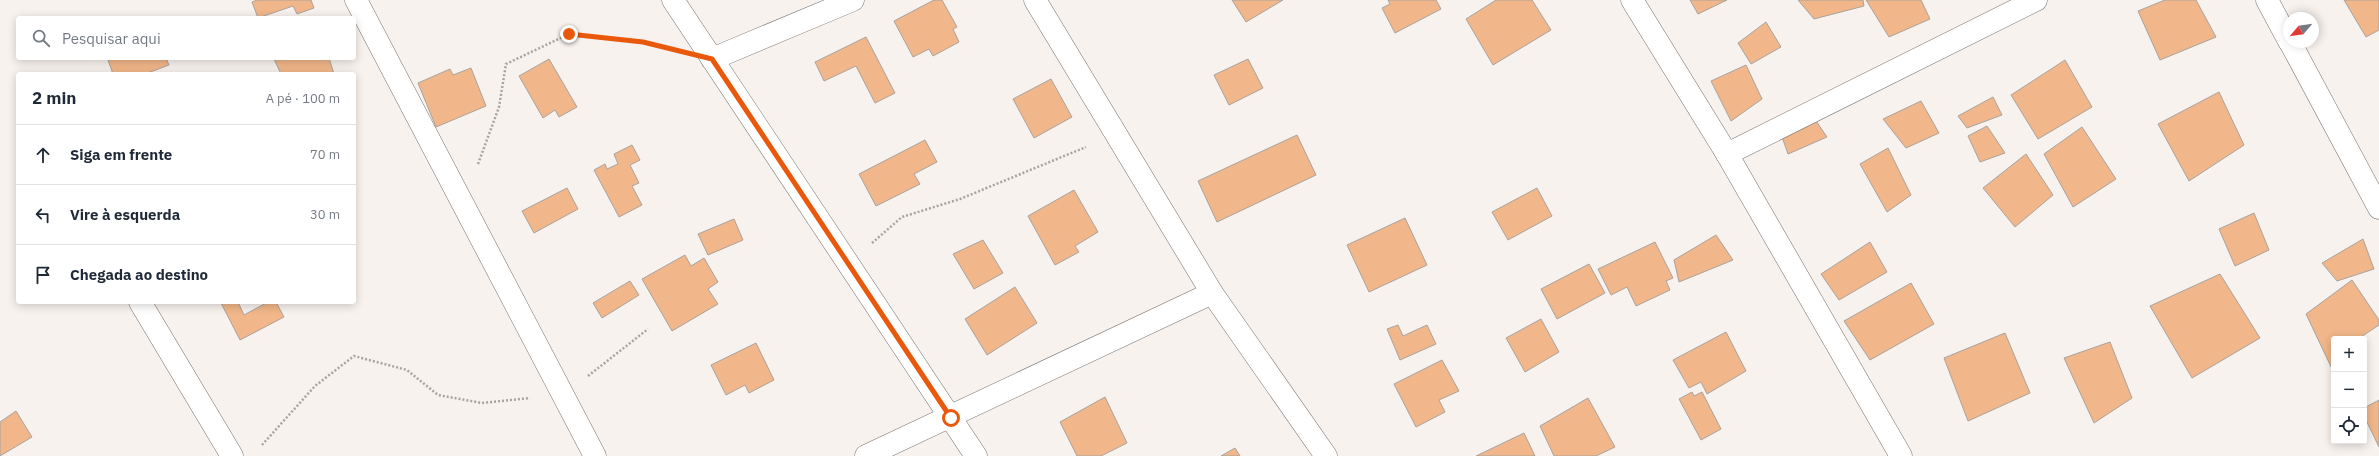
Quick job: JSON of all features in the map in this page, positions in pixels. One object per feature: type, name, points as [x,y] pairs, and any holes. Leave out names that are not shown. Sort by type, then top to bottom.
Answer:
[{"type":"street","points":[[356,0],[595,456]]},
{"type":"street","points":[[673,0],[976,456]]},
{"type":"street","points":[[712,59],[853,0]]},
{"type":"street","points":[[1035,0],[1212,293],[1326,456]]},
{"type":"street","points":[[1632,0],[1727,154],[1901,456]]},
{"type":"street","points":[[1727,154],[2036,0]]},
{"type":"street","points":[[2267,0],[2283,30]]},
{"type":"street","points":[[2293,48],[2379,208]]},
{"type":"street","points":[[866,456],[951,418],[1212,293]]},
{"type":"street","points":[[141,304],[232,456]]},
{"type":"path","points":[[463,205],[498,107],[506,64],[569,34],[643,42],[712,59]]},
{"type":"path","points":[[848,263],[902,217],[960,199],[1116,135]]},
{"type":"path","points":[[258,450],[315,386],[354,356],[407,370],[438,395],[482,403],[563,395],[648,329]]},
{"type":"building","points":[[257,0],[311,0],[314,8],[297,14],[293,6],[264,16],[257,16],[252,2]]},
{"type":"building","points":[[934,0],[942,0],[957,27],[953,29],[959,42],[933,56],[929,49],[913,57],[894,21]]},
{"type":"building","points":[[1232,0],[1283,0],[1246,22]]},
{"type":"building","points":[[1388,0],[1436,0],[1441,9],[1395,33],[1382,8],[1390,4]]},
{"type":"building","points":[[1496,0],[1532,0],[1551,30],[1493,65],[1466,19]]},
{"type":"building","points":[[1690,0],[1727,0],[1698,14]]},
{"type":"building","points":[[1798,0],[1863,0],[1864,6],[1814,19]]},
{"type":"building","points":[[1866,0],[1921,0],[1930,19],[1889,37]]},
{"type":"building","points":[[2165,0],[2196,0],[2216,37],[2160,60],[2138,11]]},
{"type":"building","points":[[2344,0],[2379,0],[2379,30],[2366,37]]},
{"type":"building","points":[[1766,22],[1781,47],[1751,64],[1738,43]]},
{"type":"building","points":[[866,37],[895,93],[875,103],[856,66],[824,81],[815,62]]},
{"type":"building","points":[[549,59],[577,107],[559,117],[555,110],[543,118],[519,76]]},
{"type":"building","points":[[1248,59],[1263,88],[1229,105],[1214,75]]},
{"type":"building","points":[[108,60],[167,60],[169,65],[150,72],[112,72]]},
{"type":"building","points":[[274,60],[330,60],[333,72],[280,72]]},
{"type":"building","points":[[2065,60],[2092,107],[2038,139],[2011,95]]},
{"type":"building","points":[[1746,65],[1762,99],[1731,121],[1711,81]]},
{"type":"building","points":[[471,68],[486,106],[436,127],[418,83],[450,69],[453,75]]},
{"type":"building","points":[[1051,79],[1072,117],[1034,138],[1013,99]]},
{"type":"building","points":[[2219,92],[2244,145],[2189,181],[2158,124]]},
{"type":"building","points":[[1993,97],[2002,115],[1967,128],[1958,116]]},
{"type":"building","points":[[1921,101],[1939,133],[1906,148],[1883,119]]},
{"type":"building","points":[[1814,118],[1827,137],[1788,154],[1781,134]]},
{"type":"building","points":[[1987,126],[2005,153],[1980,162],[1968,136]]},
{"type":"building","points":[[2082,127],[2116,179],[2073,207],[2044,154]]},
{"type":"building","points":[[1297,135],[1316,175],[1217,222],[1198,181]]},
{"type":"building","points":[[925,140],[937,162],[914,174],[920,184],[876,206],[859,174]]},
{"type":"building","points":[[632,145],[640,160],[630,165],[639,183],[632,186],[642,205],[619,217],[594,170],[605,164],[607,169],[618,164],[614,154]]},
{"type":"building","points":[[1888,148],[1911,195],[1887,212],[1860,164]]},
{"type":"building","points":[[2026,154],[2053,195],[2015,227],[1983,188]]},
{"type":"building","points":[[567,188],[578,209],[534,233],[522,211]]},
{"type":"building","points":[[1537,188],[1552,216],[1508,240],[1492,212]]},
{"type":"building","points":[[1074,190],[1098,232],[1075,246],[1079,252],[1055,265],[1028,216]]},
{"type":"building","points":[[2254,213],[2269,250],[2235,266],[2219,229]]},
{"type":"building","points":[[1405,218],[1427,265],[1369,292],[1347,245]]},
{"type":"building","points":[[734,219],[743,240],[708,255],[698,234]]},
{"type":"building","points":[[1716,235],[1733,260],[1679,282],[1674,260]]},
{"type":"building","points":[[2363,239],[2374,269],[2337,281],[2322,263]]},
{"type":"building","points":[[983,240],[1003,273],[974,289],[953,254]]},
{"type":"building","points":[[1655,242],[1673,278],[1666,281],[1670,290],[1636,306],[1627,287],[1611,295],[1598,269]]},
{"type":"building","points":[[1870,242],[1887,272],[1839,300],[1821,274]]},
{"type":"building","points":[[685,255],[691,266],[704,258],[718,282],[708,289],[718,304],[672,331],[642,279]]},
{"type":"building","points":[[1589,264],[1605,293],[1557,319],[1541,289]]},
{"type":"building","points":[[2220,274],[2260,338],[2192,378],[2150,306]]},
{"type":"building","points":[[2352,280],[2379,320],[2379,325],[2362,336],[2331,336],[2331,367],[2306,314]]},
{"type":"building","points":[[630,281],[639,295],[602,318],[593,303]]},
{"type":"building","points":[[1911,283],[1934,324],[1870,360],[1844,321]]},
{"type":"building","points":[[1015,287],[1037,323],[987,355],[965,319]]},
{"type":"building","points":[[222,304],[239,304],[244,315],[264,304],[277,304],[284,317],[240,340]]},
{"type":"building","points":[[1541,319],[1559,352],[1525,372],[1506,338]]},
{"type":"building","points":[[1398,325],[1403,336],[1427,325],[1436,344],[1400,360],[1387,329]]},
{"type":"building","points":[[1726,332],[1746,371],[1707,394],[1701,382],[1689,388],[1673,360]]},
{"type":"building","points":[[2005,333],[2030,393],[1968,421],[1944,358]]},
{"type":"building","points":[[2110,342],[2132,398],[2094,423],[2064,358]]},
{"type":"building","points":[[756,343],[774,380],[749,393],[745,385],[726,395],[711,365]]},
{"type":"building","points":[[1442,360],[1459,391],[1439,400],[1445,412],[1416,427],[1394,384]]},
{"type":"building","points":[[1692,392],[1694,396],[1702,392],[1721,429],[1701,440],[1679,399]]},
{"type":"building","points":[[1105,397],[1127,443],[1101,456],[1077,456],[1060,422]]},
{"type":"building","points":[[1588,398],[1615,447],[1596,456],[1554,456],[1540,426]]},
{"type":"building","points":[[2379,400],[2379,447],[2367,422],[2367,406]]},
{"type":"building","points":[[16,411],[32,437],[0,456],[0,422]]},
{"type":"building","points":[[1524,433],[1535,456],[1476,456]]},
{"type":"building","points":[[1235,448],[1240,456],[1221,456]]},
{"type":"route","points":[[569,34],[643,42],[712,59],[951,418]]}]
